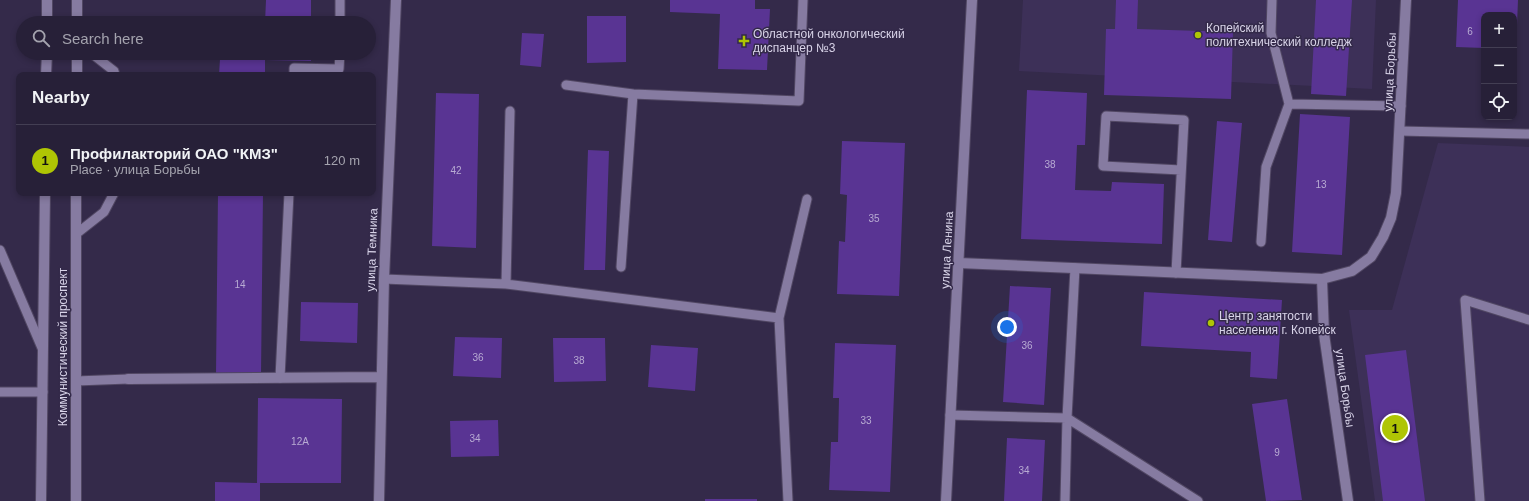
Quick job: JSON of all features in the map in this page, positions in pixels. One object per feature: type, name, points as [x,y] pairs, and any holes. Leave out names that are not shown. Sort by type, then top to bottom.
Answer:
[{"type":"street","points":[[47,0],[47,16]]},
{"type":"street","points":[[77,0],[77,16]]},
{"type":"street","name":"улица Темника","points":[[379,501],[384,279],[396,0]]},
{"type":"street","name":"улица Ленина","points":[[946,501],[972,0]]},
{"type":"street","name":"улица Борьбы","points":[[959,263],[1322,279],[1352,271],[1371,256],[1383,238],[1391,218],[1396,193],[1406,0]]},
{"type":"street","points":[[46,72],[47,60]]},
{"type":"street","points":[[76,72],[77,60]]},
{"type":"street","points":[[41,501],[45,196]]},
{"type":"street","name":"Коммунистический проспект","points":[[76,196],[76,501]]},
{"type":"street","name":"улица Борьбы","points":[[1322,279],[1324,334],[1348,501]]},
{"type":"street","points":[[128,380],[381,377]]},
{"type":"lane","points":[[340,0],[340,16]]},
{"type":"lane","points":[[566,85],[633,94],[798,101],[803,0]]},
{"type":"lane","points":[[1261,242],[1266,167],[1289,104],[1271,33],[1272,0]]},
{"type":"lane","points":[[100,60],[114,72]]},
{"type":"lane","points":[[294,72],[294,68],[340,69],[340,60]]},
{"type":"lane","points":[[621,267],[633,94]]},
{"type":"lane","points":[[1289,104],[1401,106]]},
{"type":"lane","points":[[506,284],[510,111]]},
{"type":"lane","points":[[1176,273],[1184,120],[1106,116],[1103,166],[1181,170]]},
{"type":"lane","points":[[1400,131],[1529,134]]},
{"type":"lane","points":[[76,234],[104,212],[112,196]]},
{"type":"lane","points":[[280,378],[288,196]]},
{"type":"lane","points":[[788,501],[779,318],[807,200]]},
{"type":"lane","points":[[0,250],[43,348]]},
{"type":"lane","points":[[1065,501],[1067,418],[1075,268]]},
{"type":"lane","points":[[384,279],[506,284],[779,318]]},
{"type":"lane","points":[[1480,501],[1465,300],[1529,320]]},
{"type":"lane","points":[[76,381],[128,380]]},
{"type":"lane","points":[[0,392],[43,392]]},
{"type":"lane","points":[[950,415],[1067,418],[1198,501]]},
{"type":"shaded area","name":"Копейский политехнический колледж","points":[[1023,0],[1376,0],[1372,89],[1019,71]]},
{"type":"shaded area","points":[[1438,143],[1529,147],[1529,501],[1375,501],[1349,310],[1392,310]]},
{"type":"building","points":[[266,0],[311,0],[311,16],[265,16]]},
{"type":"building","name":"Областной онкологический диспанцер №3","points":[[670,0],[755,0],[755,9],[770,9],[767,70],[718,69],[720,14],[670,12]]},
{"type":"building","points":[[1116,0],[1138,0],[1137,29],[1233,32],[1231,99],[1104,95],[1106,29],[1115,29]]},
{"type":"building","points":[[1316,0],[1352,0],[1346,96],[1311,94]]},
{"type":"building","points":[[1458,0],[1518,0],[1517,25],[1517,12],[1481,12],[1481,48],[1456,47]]},
{"type":"building","points":[[587,16],[626,16],[626,62],[587,63]]},
{"type":"building","points":[[522,33],[544,34],[541,67],[520,65]]},
{"type":"building","points":[[220,60],[265,60],[265,72],[219,72]]},
{"type":"building","points":[[265,60],[311,60],[311,61]]},
{"type":"building","points":[[1027,90],[1087,93],[1085,145],[1077,145],[1075,190],[1111,191],[1112,182],[1164,184],[1162,244],[1021,239]]},
{"type":"building","points":[[436,93],[479,94],[476,248],[432,246]]},
{"type":"building","points":[[1300,114],[1350,117],[1342,255],[1292,252]]},
{"type":"building","points":[[1217,121],[1242,123],[1232,242],[1208,240]]},
{"type":"building","points":[[842,141],[905,143],[899,296],[837,294],[839,241],[845,242],[847,195],[840,194]]},
{"type":"building","points":[[588,150],[609,151],[605,270],[584,270]]},
{"type":"building","points":[[218,196],[263,196],[261,375],[216,374]]},
{"type":"building","points":[[1010,286],[1051,288],[1044,405],[1003,402]]},
{"type":"building","name":"Центр занятости населения г. Копейск","points":[[1144,292],[1282,300],[1277,379],[1250,377],[1251,352],[1141,346]]},
{"type":"building","points":[[301,302],[358,303],[357,343],[300,341]]},
{"type":"building","points":[[455,337],[502,338],[501,378],[453,376]]},
{"type":"building","points":[[553,338],[605,338],[606,381],[554,382]]},
{"type":"building","points":[[835,343],[896,345],[890,492],[829,490],[831,442],[838,442],[839,398],[833,398]]},
{"type":"building","points":[[651,345],[698,348],[695,391],[648,387]]},
{"type":"building","points":[[1406,350],[1425,501],[1383,501],[1365,355]]},
{"type":"building","points":[[258,398],[342,399],[341,483],[260,483],[260,501],[215,501],[215,482],[257,483]]},
{"type":"building","points":[[1287,399],[1302,500],[1266,501],[1252,404]]},
{"type":"building","points":[[498,420],[499,456],[451,457],[450,421]]},
{"type":"building","points":[[1007,438],[1045,440],[1042,501],[1004,501]]},
{"type":"building","points":[[705,499],[757,499],[757,501],[705,501]]},
{"type":"place","name":"Копейский политехнический колледж","points":[[1198,35]]},
{"type":"place","name":"Областной онкологический диспанцер №3","points":[[744,41]]},
{"type":"place","name":"Центр занятости населения г. Копейск","points":[[1211,323]]},
{"type":"place","name":"Профилакторий ОАО \"КМЗ\"","points":[[1395,428]]}]
